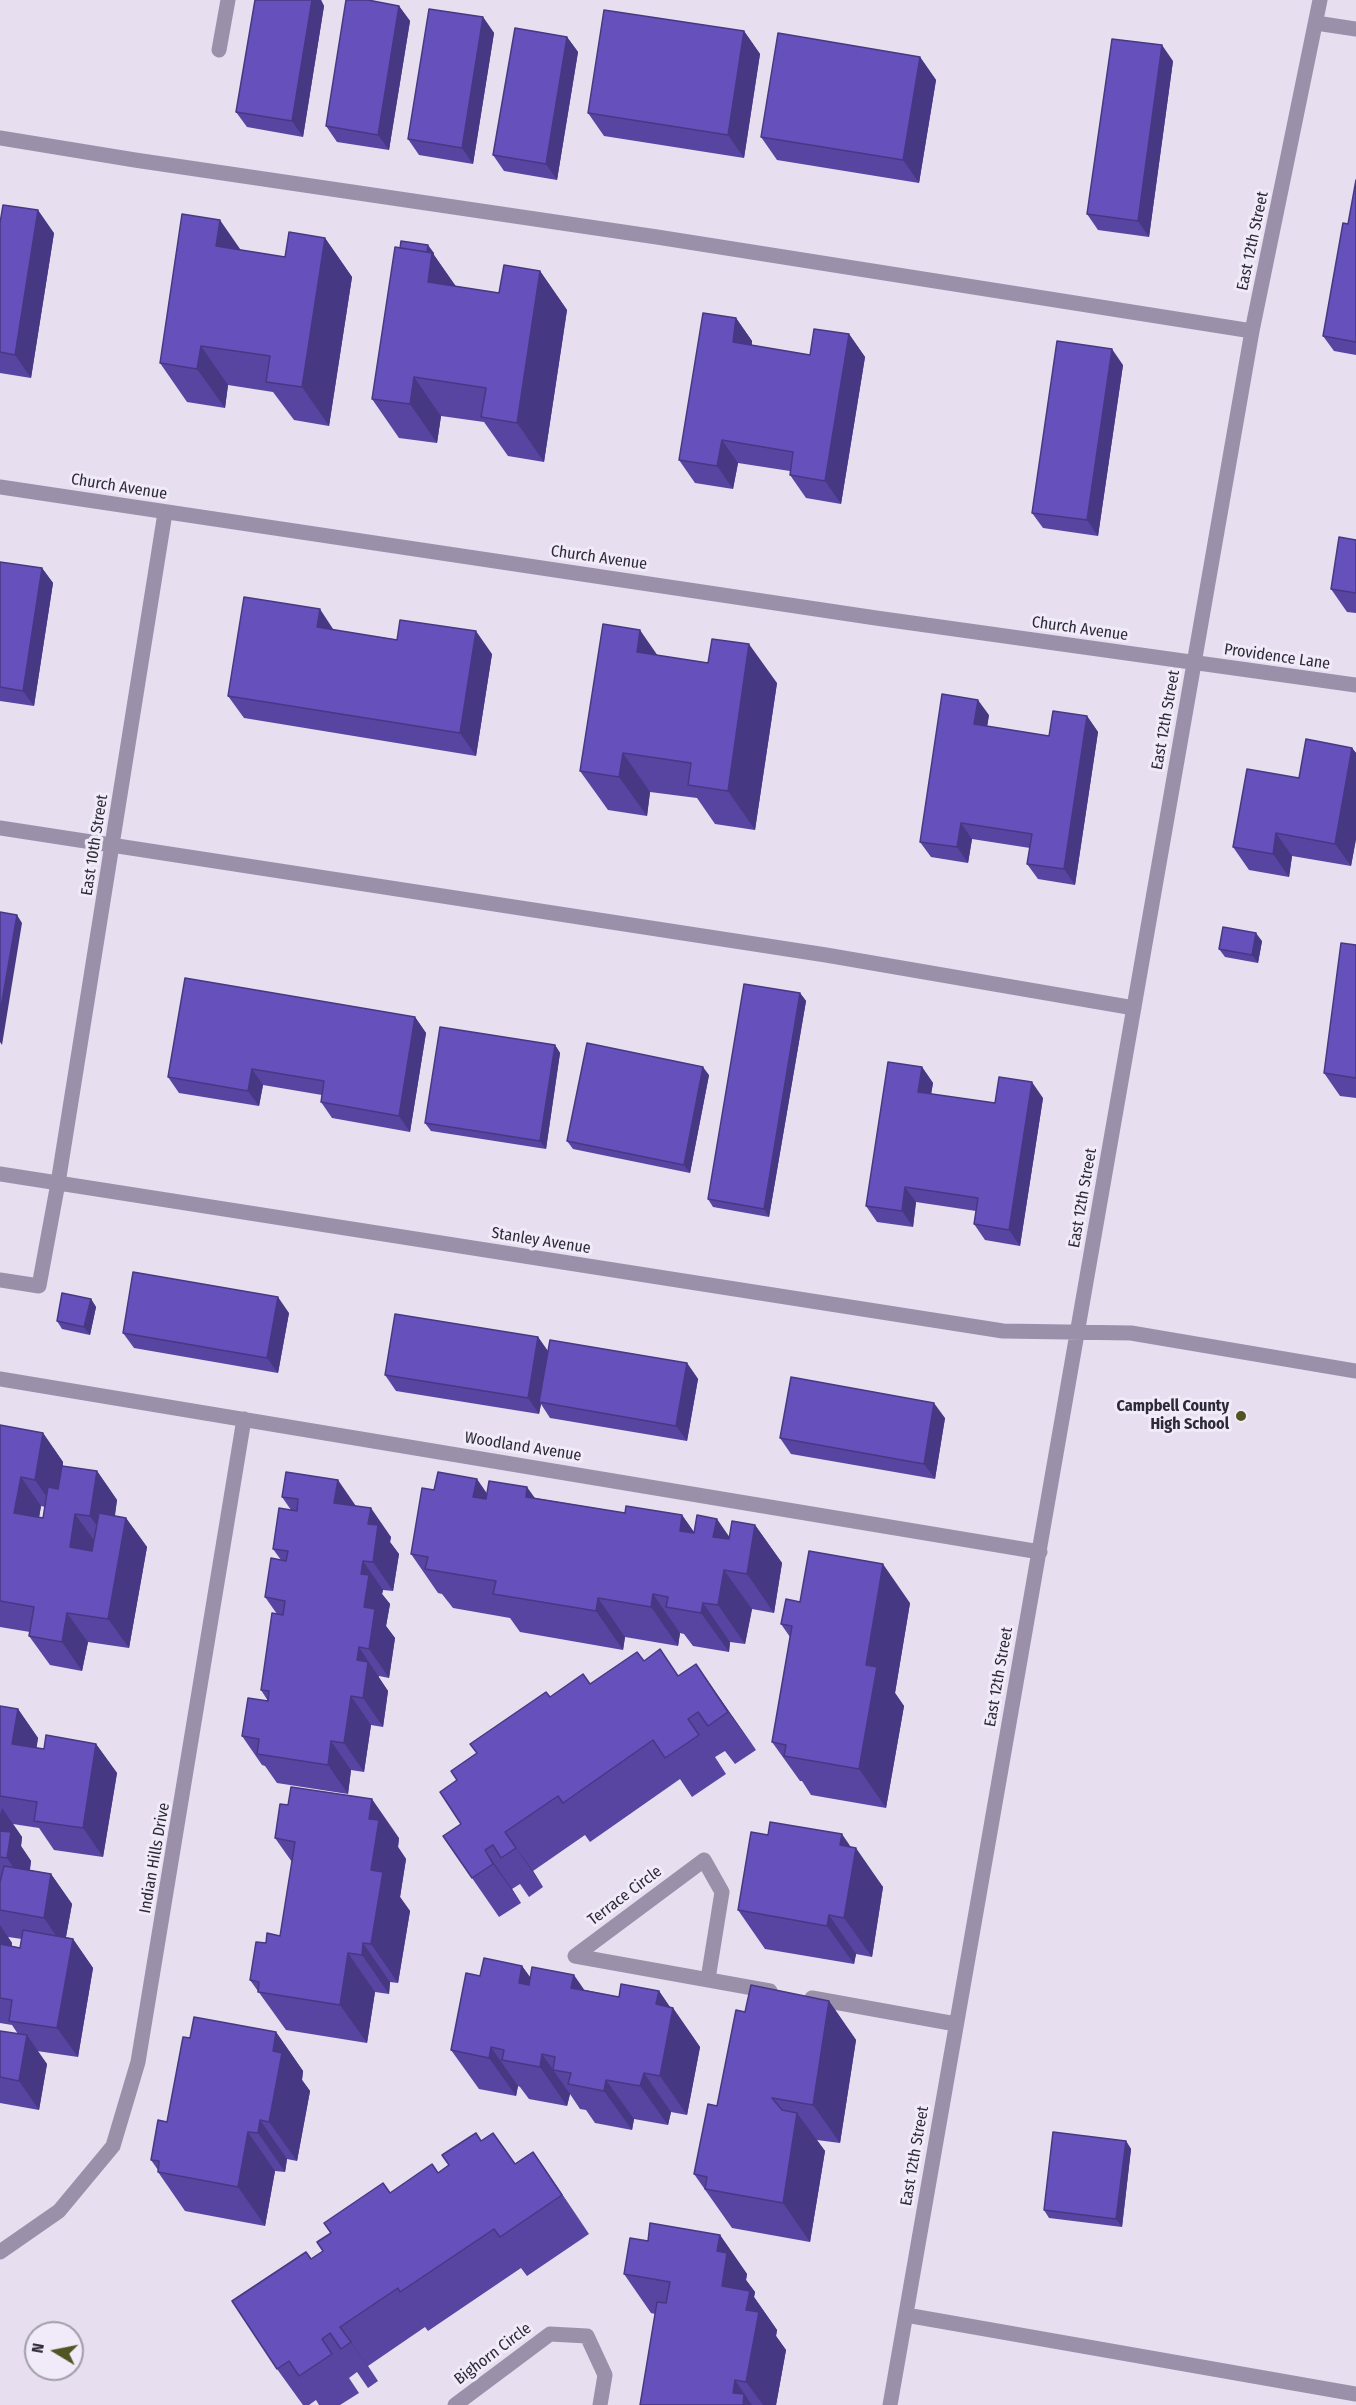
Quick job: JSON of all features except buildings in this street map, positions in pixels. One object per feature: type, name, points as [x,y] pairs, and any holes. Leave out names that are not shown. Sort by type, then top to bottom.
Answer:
[{"type":"street","points":[[219,50],[228,0]]},
{"type":"street","name":"East 12th Street","points":[[890,2405],[1252,332],[1320,0]]},
{"type":"street","points":[[1316,23],[1356,29]]},
{"type":"street","points":[[0,138],[669,239],[1252,332]]},
{"type":"street","name":"Church Avenue","points":[[0,487],[1194,663]]},
{"type":"street","name":"East 10th Street","points":[[0,1280],[39,1286],[113,846],[165,513]]},
{"type":"street","name":"Providence Lane","points":[[1194,663],[1356,685]]},
{"type":"street","points":[[0,828],[826,955],[1134,1008]]},
{"type":"street","name":"Stanley Avenue","points":[[0,1174],[1003,1331],[1149,1335],[1356,1371]]},
{"type":"street","name":"Woodland Avenue","points":[[0,1379],[1040,1552]]},
{"type":"street","name":"Indian Hills Drive","points":[[0,2252],[59,2211],[113,2145],[138,2062],[244,1419]]},
{"type":"street","name":"Terrace Circle","points":[[708,1979],[722,1892],[704,1860],[575,1956],[957,2024]]},
{"type":"street","points":[[906,2315],[1356,2394]]},
{"type":"street","name":"Bighorn Circle","points":[[455,2405],[550,2334],[587,2336],[605,2375],[600,2405]]},
{"type":"place","name":"Campbell County High School","points":[[1241,1416]]}]
